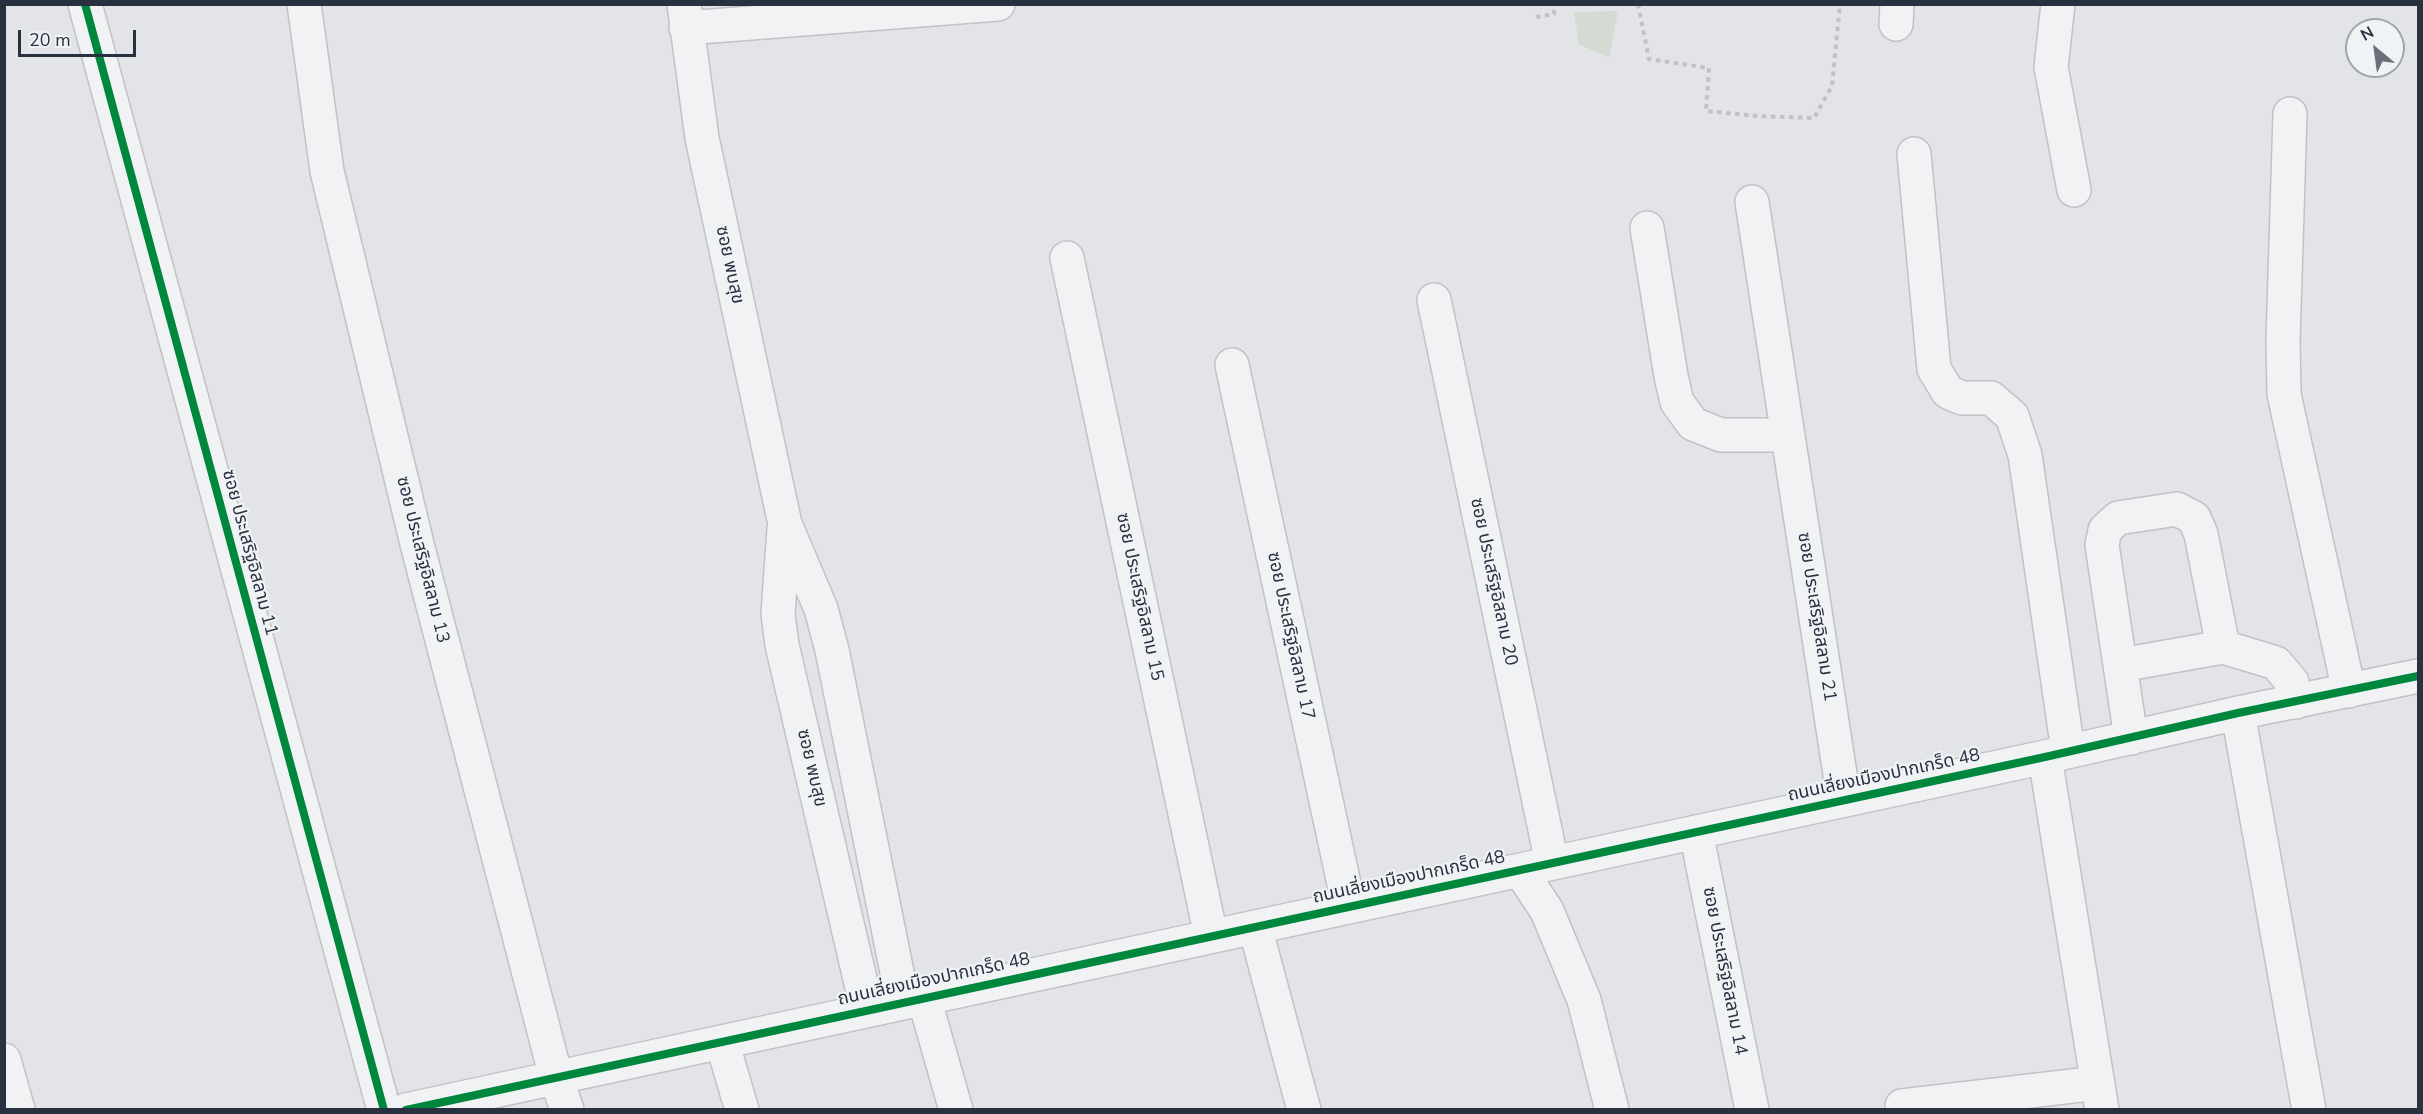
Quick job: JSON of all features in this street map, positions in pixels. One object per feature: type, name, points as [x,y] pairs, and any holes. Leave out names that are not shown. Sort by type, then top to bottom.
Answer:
[{"type":"street","name":"ซอย ประเสริฐอิสลาม 11","points":[[85,4],[384,1110]]},
{"type":"street","name":"ซอย ประเสริฐอิสลาม 13","points":[[304,4],[327,171],[418,548],[556,1077],[567,1110]]},
{"type":"street","points":[[685,16],[998,4]]},
{"type":"street","points":[[2058,4],[2051,67],[2074,190]]},
{"type":"street","name":"ซอย พบสุข","points":[[685,16],[702,138],[785,524],[820,609],[832,651],[914,1000],[956,1110]]},
{"type":"street","points":[[2290,114],[2283,341],[2284,394],[2349,691]]},
{"type":"street","points":[[1902,1106],[2100,1096],[2057,754],[2025,455],[2012,416],[1991,398],[1962,398],[1948,392],[1934,369],[1914,154]]},
{"type":"street","name":"ซอย ประเสริฐอิสลาม 21","points":[[1752,202],[1844,800]]},
{"type":"street","points":[[1647,228],[1677,402],[1693,424],[1721,435],[1788,435]]},
{"type":"street","name":"ซอย ประเสริฐอิสลาม 15","points":[[1067,258],[1211,936]]},
{"type":"street","name":"ซอย ประเสริฐอิสลาม 20","points":[[1434,300],[1552,863]]},
{"type":"street","name":"ซอย ประเสริฐอิสลาม 17","points":[[1232,365],[1349,907]]},
{"type":"street","points":[[2131,738],[2102,545],[2105,530],[2118,518],[2178,509],[2194,518],[2201,534],[2223,647]]},
{"type":"street","name":"ซอย พบสุข","points":[[785,524],[778,614],[782,645],[867,1009]]},
{"type":"street","points":[[2121,665],[2223,647],[2276,663],[2292,682],[2296,702]]},
{"type":"street","name":"ถนนเลี่ยงเมืองปากเกร็ด 48","points":[[406,1110],[2418,676]]},
{"type":"street","points":[[2238,713],[2309,1110]]},
{"type":"street","name":"ซอย ประเสริฐอิสลาม 14","points":[[1696,832],[1752,1110]]},
{"type":"street","points":[[1520,870],[1547,911],[1580,989],[1612,1110]]},
{"type":"street","points":[[1255,927],[1304,1110]]},
{"type":"street","points":[[722,1042],[742,1110]]},
{"type":"street","points":[[4,1060],[18,1110]]},
{"type":"path","points":[[1536,17],[1554,14],[1554,4]]},
{"type":"path","points":[[1638,4],[1649,59],[1708,68],[1706,111],[1814,118],[1832,86],[1840,4]]},
{"type":"shaded area","points":[[1618,11],[1609,58],[1579,44],[1574,12]]},
{"type":"cycle path","points":[[85,4],[384,1110]]},
{"type":"cycle path","points":[[406,1110],[2418,676]]}]
